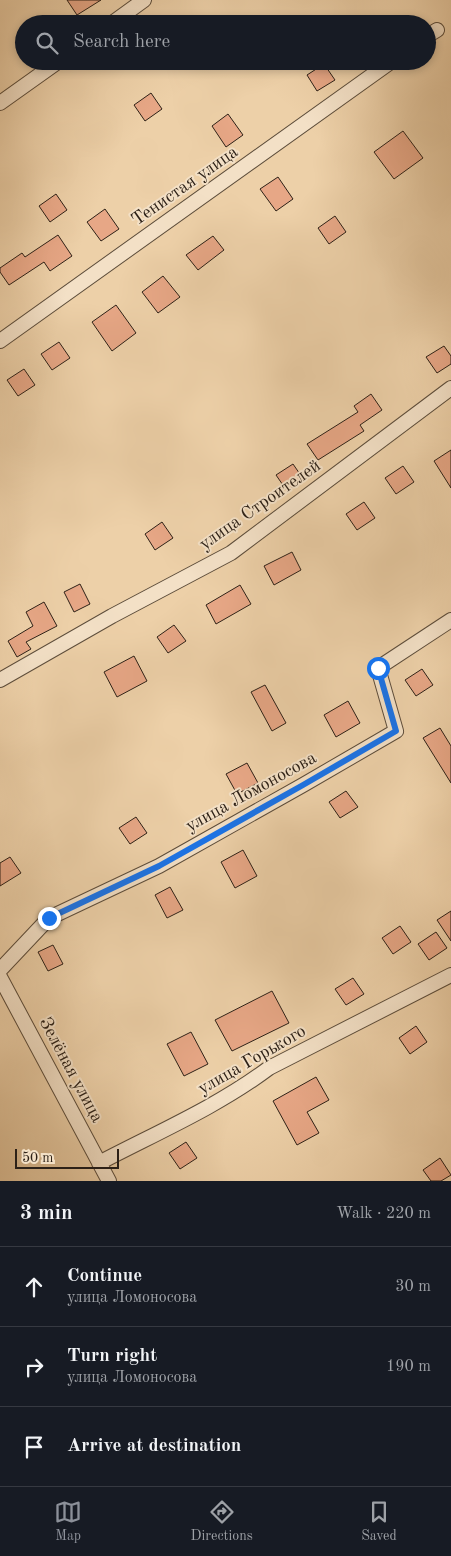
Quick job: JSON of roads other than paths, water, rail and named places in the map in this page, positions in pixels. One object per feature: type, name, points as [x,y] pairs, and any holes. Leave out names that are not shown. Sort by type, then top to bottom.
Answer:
[{"type":"street","points":[[123,15],[144,0]]},
{"type":"street","points":[[0,103],[47,70]]},
{"type":"street","name":"Тенистая улица","points":[[0,341],[379,70]]},
{"type":"street","name":"улица Строителей","points":[[0,680],[112,616],[231,553],[451,388]]},
{"type":"street","name":"улица Ломоносова","points":[[0,970],[49,918],[159,866],[396,731],[378,668],[451,620]]},
{"type":"street","name":"улица Горького","points":[[99,1163],[220,1101],[268,1068],[451,975]]},
{"type":"street","name":"Зелёная улица","points":[[0,977],[109,1181]]}]
